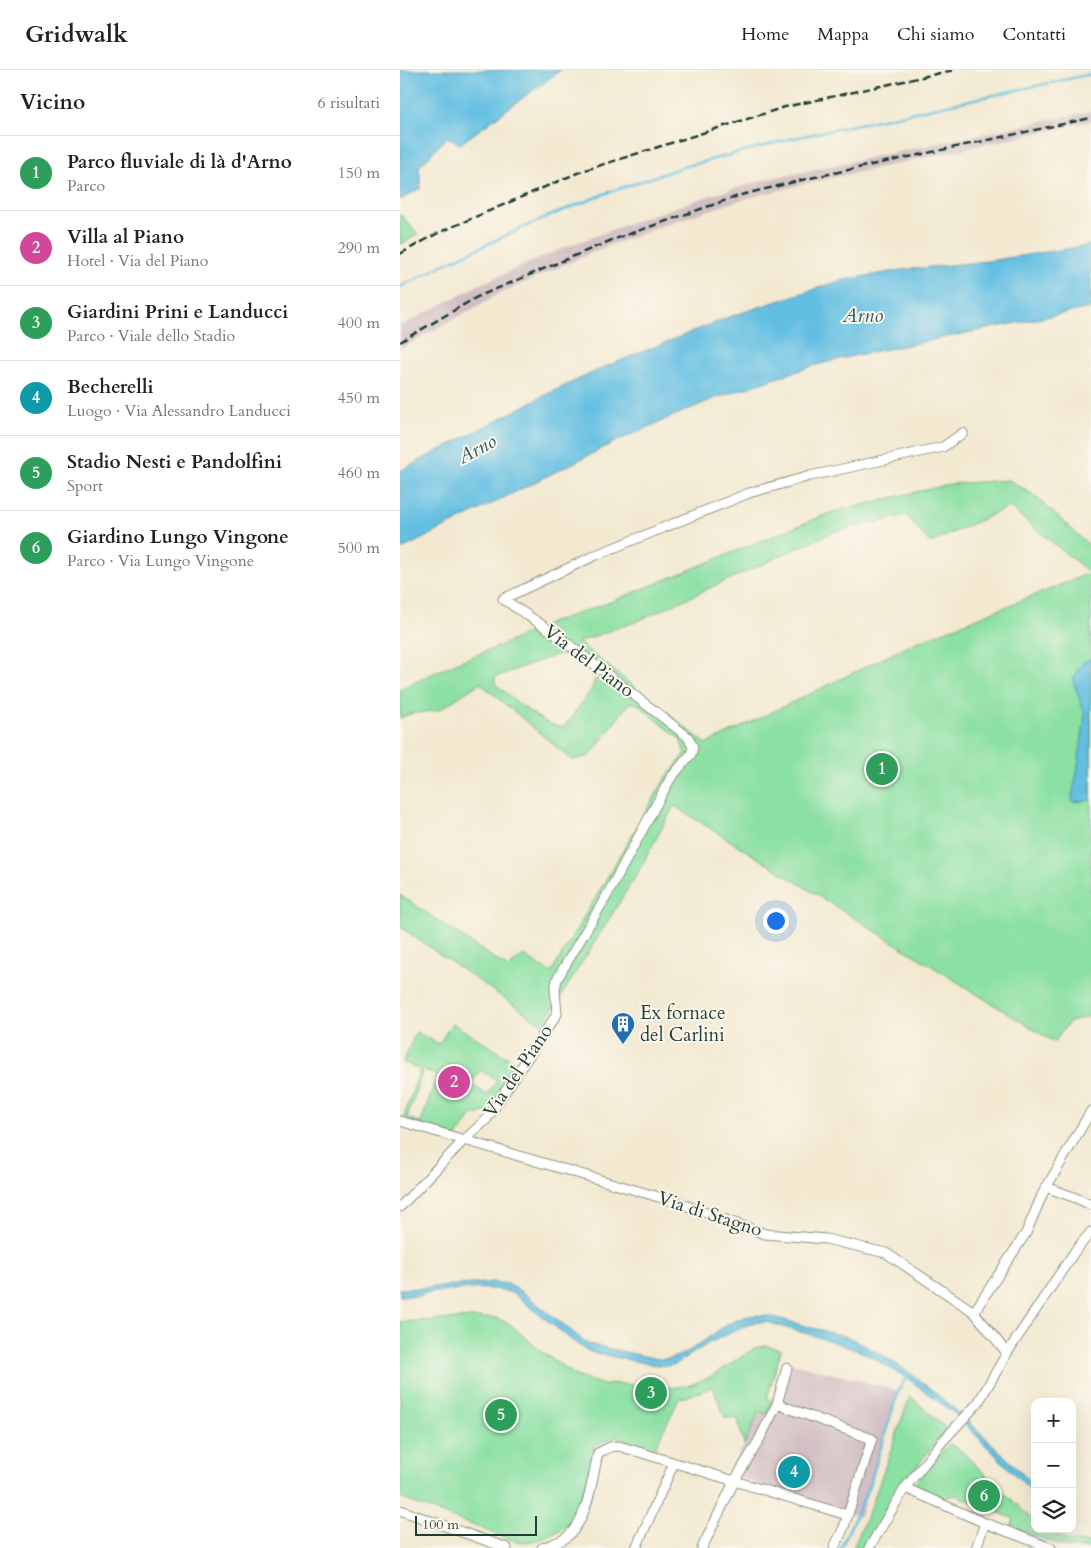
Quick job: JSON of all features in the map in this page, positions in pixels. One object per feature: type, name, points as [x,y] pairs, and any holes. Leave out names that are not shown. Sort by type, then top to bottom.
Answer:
[{"type":"street","name":"Via del Piano","points":[[400,1207],[464,1140],[486,1120],[557,1014],[555,990],[557,979],[606,897],[670,779],[691,754],[694,746],[688,737],[554,633],[503,599],[604,552],[749,493],[810,476],[943,447],[963,433]]},
{"type":"street","points":[[974,1312],[1026,1233],[1046,1187],[1091,1111]]},
{"type":"street","points":[[400,1120],[464,1140]]},
{"type":"street","name":"Via di Stagno","points":[[464,1140],[679,1203],[765,1234],[826,1239],[886,1253],[974,1312],[1007,1352]]},
{"type":"street","points":[[1046,1187],[1091,1205]]},
{"type":"street","points":[[870,1548],[905,1488],[940,1443],[978,1403],[1007,1352],[1075,1251],[1091,1232]]},
{"type":"street","points":[[702,1548],[735,1480],[758,1442],[777,1404],[787,1368]]},
{"type":"street","points":[[777,1404],[872,1439],[844,1527],[834,1548]]},
{"type":"street","points":[[542,1548],[564,1538],[576,1528],[582,1516],[598,1453],[610,1447],[619,1446],[847,1515]]},
{"type":"street","points":[[636,1548],[674,1463]]},
{"type":"street","points":[[905,1488],[985,1523],[1051,1548]]},
{"type":"street","points":[[400,1510],[507,1548]]},
{"type":"street","points":[[976,1548],[985,1523]]},
{"type":"shaded area","points":[[1091,111],[1091,121],[804,184],[737,201],[667,224],[605,247],[499,294],[400,349],[400,326],[483,283],[563,248],[641,219],[705,197],[768,179]]},
{"type":"shaded area","points":[[785,1361],[899,1391],[860,1517],[728,1474],[744,1445],[759,1411],[768,1414]]},
{"type":"green space","points":[[400,214],[418,234],[400,245]]},
{"type":"green space","points":[[1009,480],[1035,496],[1091,547],[1091,1016],[1069,1022],[1054,1042],[674,806],[637,874],[543,1025],[400,927],[400,895],[508,968],[523,955],[551,973],[665,779],[685,754],[680,739],[636,703],[629,703],[590,756],[572,760],[480,683],[439,710],[410,714],[400,718],[400,689],[553,622],[613,601],[832,512],[950,484]],"holes":[[[1009,507],[1090,573],[917,642],[706,744],[578,642],[635,622],[833,532],[906,515],[930,543]],[[559,654],[572,658],[596,676],[592,689],[564,727],[547,723],[495,684],[495,677]]]},
{"type":"green space","points":[[452,1023],[518,1064],[489,1111],[471,1116],[457,1137],[403,1119],[420,1070],[403,1062],[416,1032],[439,1044]],"holes":[[[423,1070],[437,1075],[421,1123],[407,1118]],[[480,1070],[497,1080],[487,1095],[471,1084]]]},
{"type":"green space","points":[[496,1318],[510,1324],[542,1352],[578,1377],[608,1386],[609,1383],[670,1388],[690,1385],[710,1377],[755,1348],[766,1346],[781,1350],[767,1398],[772,1401],[767,1414],[759,1411],[744,1445],[738,1419],[725,1418],[713,1387],[679,1399],[654,1450],[614,1437],[595,1445],[578,1512],[573,1518],[561,1529],[547,1537],[523,1542],[513,1541],[400,1498],[400,1322]]},
{"type":"green space","points":[[910,1396],[947,1429],[909,1476],[868,1548],[853,1548],[872,1504]]},
{"type":"green space","points":[[949,1444],[958,1448],[1031,1518],[1031,1533],[1053,1533],[1070,1541],[1091,1543],[1091,1548],[1068,1548],[1011,1527],[1014,1519],[956,1495],[942,1498],[914,1485]]},
{"type":"water","points":[[400,70],[561,70],[460,144],[447,137],[419,167],[421,188],[400,200]]},
{"type":"water","name":"Arno","points":[[1091,245],[1091,308],[853,356],[816,365],[713,399],[617,441],[400,550],[400,471],[545,395],[607,366],[729,317],[843,280],[902,270],[988,261]]},
{"type":"water","points":[[1091,659],[1091,800],[1073,802],[1072,797],[1085,715],[1073,681],[1082,664]]},
{"type":"water","points":[[493,1282],[508,1284],[522,1292],[588,1344],[658,1359],[682,1354],[737,1320],[756,1315],[777,1318],[850,1338],[906,1370],[951,1406],[1031,1482],[1031,1491],[954,1413],[907,1378],[864,1353],[834,1342],[767,1322],[754,1322],[709,1343],[676,1364],[668,1366],[650,1364],[590,1352],[578,1345],[517,1296],[506,1291],[464,1289],[426,1293],[420,1296],[400,1296],[400,1289]]},
{"type":"waterway","points":[[400,287],[542,219],[604,194],[683,167],[794,138],[1091,74]]},
{"type":"waterway","points":[[841,1548],[870,1483],[898,1392],[903,1382],[909,1377]]},
{"type":"railway","points":[[400,254],[438,233],[582,171],[785,107],[954,70]]},
{"type":"railway","points":[[400,342],[477,297],[612,240],[741,195],[806,179],[1091,118]]},
{"type":"place","name":"Parco fluviale di là d'Arno","points":[[882,769]]},
{"type":"place","name":"Ex fornace del Carlini","points":[[623,1045]]},
{"type":"place","name":"Villa al Piano","points":[[454,1082]]},
{"type":"place","name":"Giardini Prini e Landucci","points":[[651,1393]]},
{"type":"place","name":"Stadio Nesti e Pandolfini","points":[[501,1415]]},
{"type":"place","name":"Becherelli","points":[[794,1472]]},
{"type":"place","name":"Giardino Lungo Vingone","points":[[984,1496]]}]
